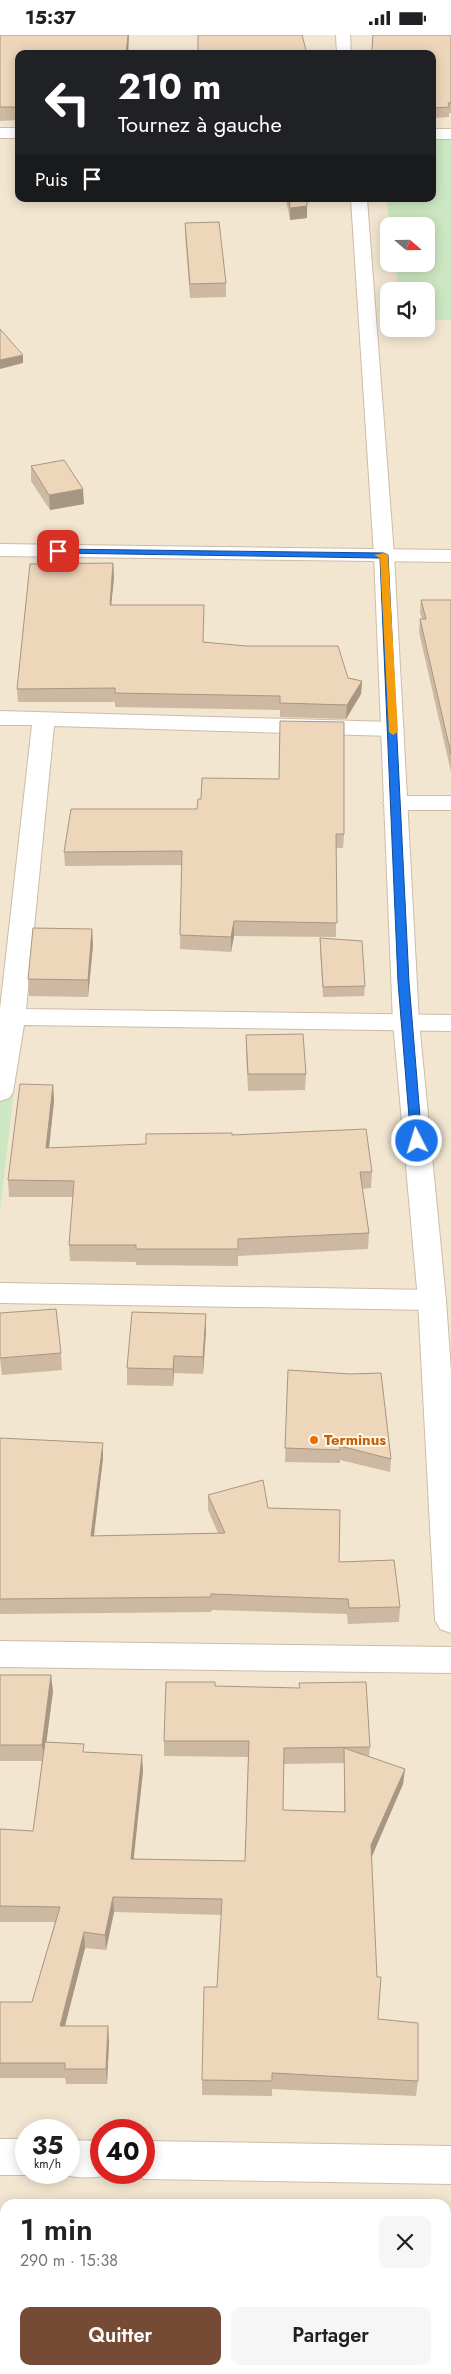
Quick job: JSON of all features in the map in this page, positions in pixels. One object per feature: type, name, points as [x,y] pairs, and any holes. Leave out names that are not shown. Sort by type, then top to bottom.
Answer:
[{"type":"street","points":[[343,35],[344,50]]},
{"type":"street","points":[[0,133],[15,133]]},
{"type":"street","points":[[436,134],[451,134]]},
{"type":"street","points":[[359,202],[384,555],[393,729],[394,803],[406,1021],[432,1300],[451,1620]]},
{"type":"street","points":[[0,550],[451,556]]},
{"type":"street","points":[[0,718],[393,729]]},
{"type":"street","points":[[0,1092],[7,1017],[44,719]]},
{"type":"street","points":[[394,803],[451,803]]},
{"type":"street","points":[[7,1017],[451,1023]]},
{"type":"street","points":[[0,1293],[432,1300]]},
{"type":"street","points":[[0,1654],[451,1660]]},
{"type":"street","points":[[0,2157],[15,2157]]},
{"type":"street","points":[[155,2159],[451,2165]]},
{"type":"shaded area","points":[[0,35],[451,35],[451,2199],[0,2199]]},
{"type":"green space","points":[[436,140],[451,140],[451,320],[435,320],[435,282],[398,282],[396,273],[435,273],[435,217],[389,217],[386,202],[436,202]]},
{"type":"green space","points":[[0,1037],[20,1038],[0,1211]]},
{"type":"building","points":[[0,35],[128,35],[126,50],[15,50],[15,107],[0,107]]},
{"type":"building","points":[[198,35],[302,35],[306,50],[198,50]]},
{"type":"building","points":[[373,35],[451,35],[451,103],[448,103],[449,107],[436,108],[436,50],[372,49]]},
{"type":"building","points":[[289,202],[307,202],[307,206],[290,208]]},
{"type":"building","points":[[219,222],[226,283],[190,284],[185,223]]},
{"type":"building","points":[[0,329],[23,355],[0,360]]},
{"type":"building","points":[[64,460],[83,489],[49,495],[31,466]]},
{"type":"building","points":[[113,563],[110,605],[204,605],[203,642],[246,646],[338,646],[348,678],[362,681],[347,705],[280,703],[280,696],[115,693],[115,688],[17,689],[30,564]]},
{"type":"building","points":[[421,600],[451,600],[451,754],[420,619],[426,619]]},
{"type":"building","points":[[280,721],[344,722],[344,834],[336,834],[337,923],[234,921],[231,937],[180,935],[182,851],[64,852],[71,809],[197,809],[198,799],[201,799],[202,778],[279,779]]},
{"type":"building","points":[[33,928],[92,929],[88,980],[28,979]]},
{"type":"building","points":[[320,938],[362,941],[365,986],[323,987]]},
{"type":"building","points":[[303,1034],[306,1074],[248,1074],[246,1035]]},
{"type":"building","points":[[20,1084],[53,1085],[46,1148],[146,1144],[146,1134],[232,1133],[232,1135],[366,1129],[372,1172],[360,1172],[369,1233],[238,1239],[238,1249],[136,1249],[136,1245],[69,1245],[74,1181],[8,1180]]},
{"type":"building","points":[[56,1309],[61,1353],[0,1358],[0,1313]]},
{"type":"building","points":[[132,1312],[206,1314],[203,1357],[174,1356],[173,1369],[127,1368]]},
{"type":"building","points":[[288,1370],[350,1374],[381,1373],[391,1459],[340,1446],[340,1450],[285,1448]]},
{"type":"building","points":[[0,1438],[103,1443],[91,1536],[225,1533],[208,1495],[263,1480],[268,1508],[340,1510],[339,1562],[394,1560],[400,1607],[349,1608],[348,1599],[211,1594],[211,1597],[0,1599]]},
{"type":"building","points":[[0,1675],[51,1675],[42,1745],[0,1745]]},
{"type":"building","points":[[166,1682],[215,1682],[215,1686],[300,1688],[299,1683],[366,1682],[370,1747],[284,1748],[283,1810],[345,1812],[344,1748],[405,1769],[371,1845],[377,1977],[381,1977],[378,2019],[418,2023],[418,2081],[272,2073],[272,2081],[202,2080],[204,1987],[217,1987],[222,1899],[113,1897],[105,1935],[84,1932],[60,2026],[108,2026],[106,2069],[65,2069],[65,2063],[0,2063],[0,2002],[32,2002],[60,1907],[0,1906],[0,1829],[33,1831],[45,1742],[84,1744],[83,1752],[142,1755],[131,1859],[245,1861],[249,1741],[164,1741]]},
{"type":"slow traffic","points":[[378,555],[384,555],[393,732]]},
{"type":"place","name":"Terminus","points":[[314,1440]]},
{"type":"route","points":[[58,551],[384,555],[393,729],[394,803],[406,1021],[417,1141]]}]
